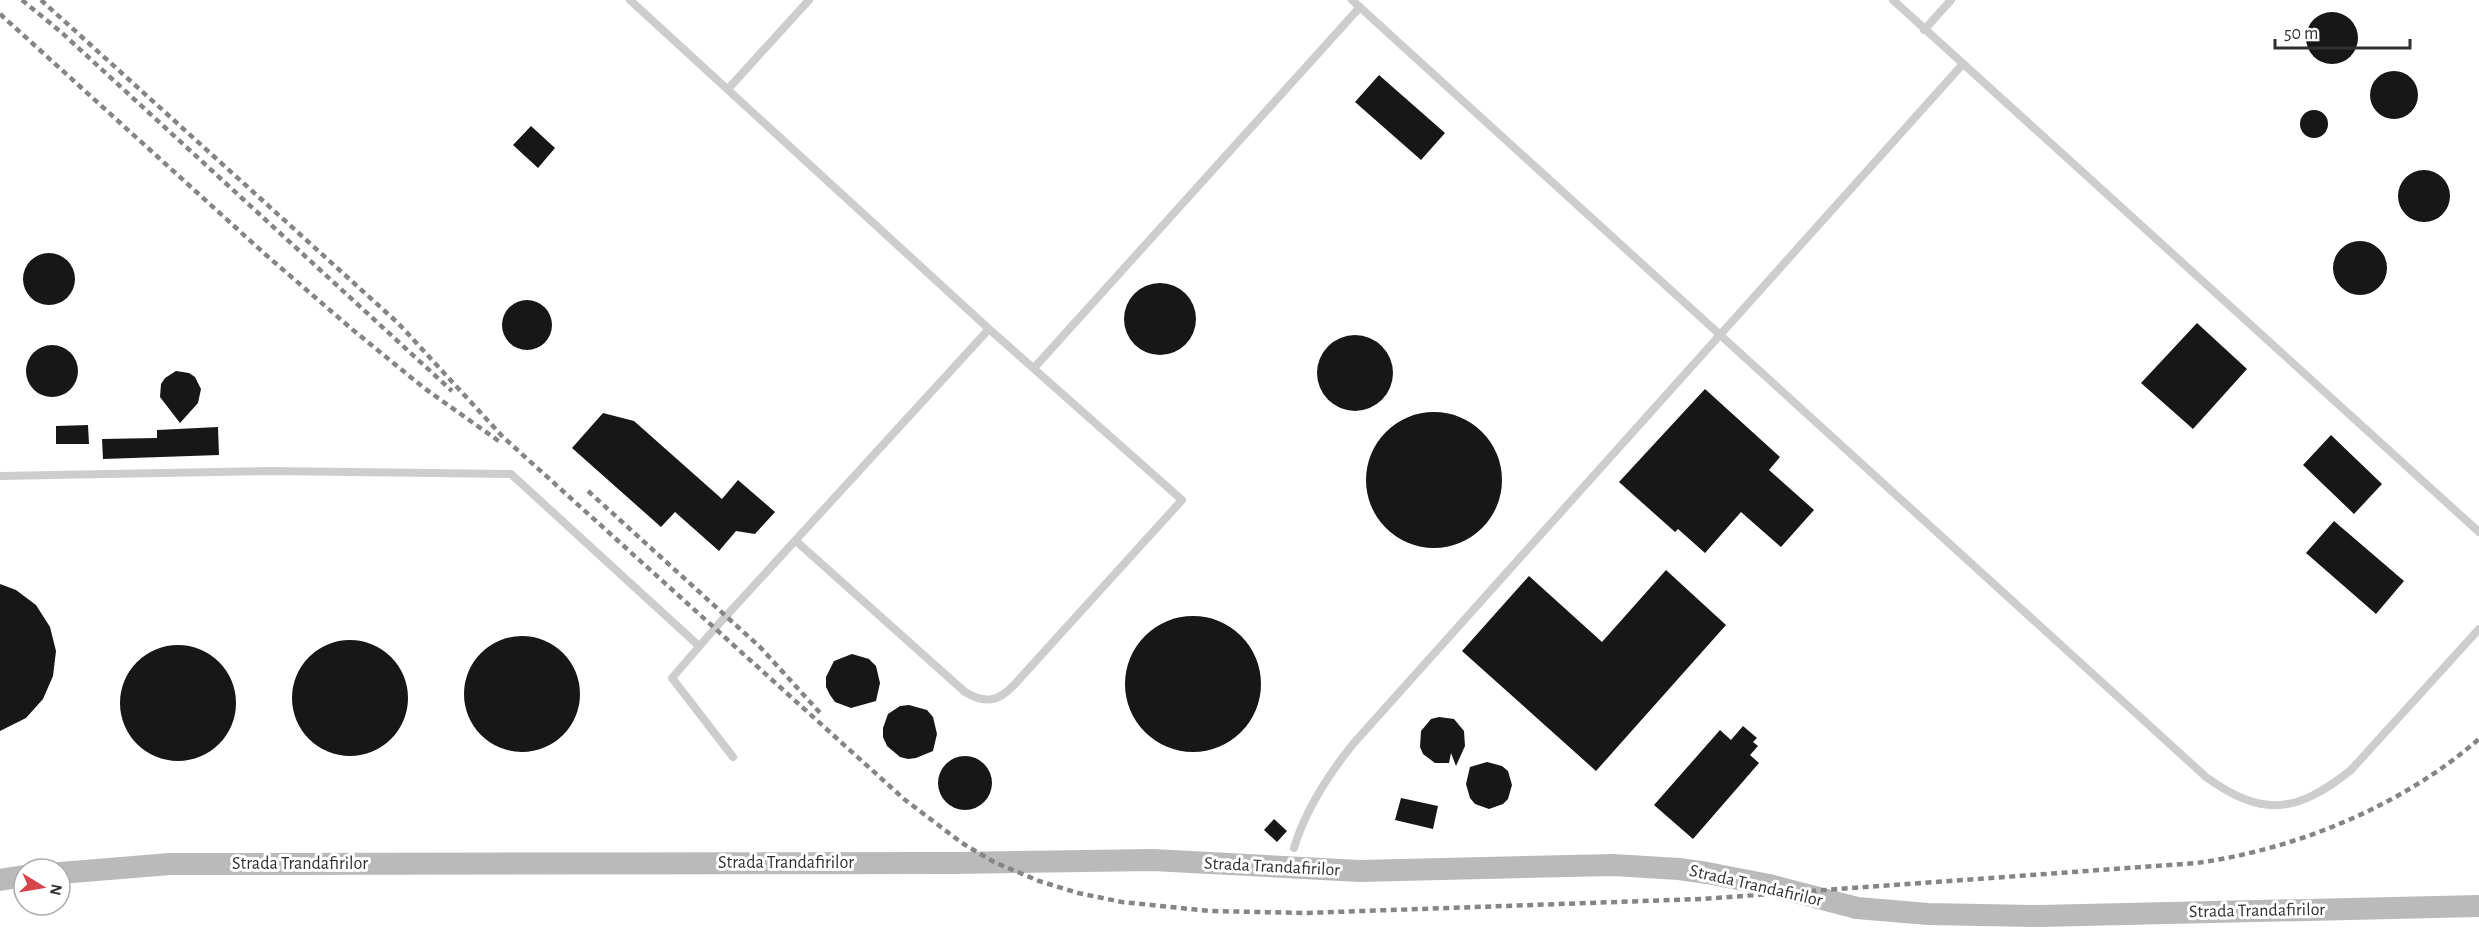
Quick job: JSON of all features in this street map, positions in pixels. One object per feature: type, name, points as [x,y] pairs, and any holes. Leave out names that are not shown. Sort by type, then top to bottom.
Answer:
[{"type":"main road","name":"Strada Trandafirilor","points":[[72,872],[194,864],[929,863],[1153,860],[1359,871],[1613,865],[1679,869],[1768,885],[1857,908],[1928,914],[2039,916],[2479,906]]},
{"type":"lane","points":[[630,0],[990,329],[1182,500],[1006,694],[988,701],[976,699],[965,692],[796,541]]},
{"type":"lane","points":[[728,89],[809,0]]},
{"type":"lane","points":[[1352,0],[1720,332],[2206,777],[2225,791],[2245,801],[2265,806],[2284,806],[2321,791],[2336,782],[2351,770],[2479,629]]},
{"type":"lane","points":[[1893,0],[2479,532]]},
{"type":"lane","points":[[1924,30],[1951,0]]},
{"type":"lane","points":[[1034,368],[1360,7]]},
{"type":"lane","points":[[1294,848],[1303,823],[1333,771],[1353,744],[1720,332],[1962,65]]},
{"type":"lane","points":[[733,757],[672,678],[990,329]]},
{"type":"lane","points":[[0,476],[271,471],[511,474],[699,646]]},
{"type":"building","points":[[2332,12],[2342,14],[2350,20],[2356,28],[2358,38],[2356,48],[2350,56],[2342,62],[2332,64],[2322,62],[2314,56],[2308,48],[2306,38],[2308,28],[2314,20],[2322,14]]},
{"type":"building","points":[[2389,71],[2399,71],[2414,81],[2418,95],[2417,104],[2408,115],[2399,119],[2389,119],[2374,109],[2370,100],[2370,90],[2380,75]]},
{"type":"building","points":[[1379,75],[1445,133],[1421,160],[1355,102]]},
{"type":"building","points":[[2314,110],[2324,114],[2328,124],[2324,134],[2314,138],[2304,134],[2300,124],[2304,114]]},
{"type":"building","points":[[531,126],[555,148],[538,168],[513,145]]},
{"type":"building","points":[[2424,170],[2438,174],[2446,182],[2450,196],[2446,210],[2438,218],[2424,222],[2410,218],[2402,210],[2398,196],[2402,182],[2410,174]]},
{"type":"building","points":[[2360,241],[2370,243],[2379,249],[2385,258],[2387,268],[2385,278],[2379,287],[2370,293],[2360,295],[2350,293],[2341,287],[2335,278],[2333,268],[2335,258],[2341,249],[2350,243]]},
{"type":"building","points":[[49,253],[63,257],[71,265],[75,279],[71,293],[63,301],[49,305],[35,301],[27,293],[23,279],[27,265],[35,257]]},
{"type":"building","points":[[1160,283],[1180,289],[1190,299],[1196,319],[1190,339],[1180,349],[1160,355],[1140,349],[1130,339],[1124,319],[1130,299],[1140,289]]},
{"type":"building","points":[[522,300],[532,300],[545,307],[552,320],[552,330],[545,343],[532,350],[522,350],[513,346],[506,339],[502,330],[502,320],[506,311],[513,304]]},
{"type":"building","points":[[2197,323],[2247,369],[2193,429],[2141,383]]},
{"type":"building","points":[[1348,335],[1362,335],[1376,341],[1387,352],[1393,366],[1390,388],[1382,400],[1362,411],[1348,411],[1334,405],[1323,394],[1317,380],[1317,366],[1323,352],[1334,341]]},
{"type":"building","points":[[52,345],[66,349],[74,357],[78,371],[74,385],[66,393],[52,397],[38,393],[30,385],[26,371],[30,357],[38,349]]},
{"type":"building","points":[[176,371],[189,373],[195,377],[201,389],[198,403],[180,423],[160,397],[161,384],[165,378]]},
{"type":"building","points":[[1705,389],[1780,457],[1769,470],[1814,510],[1781,547],[1741,512],[1705,553],[1678,529],[1675,532],[1619,482]]},
{"type":"building","points":[[1434,412],[1460,417],[1472,423],[1482,432],[1491,442],[1497,454],[1502,480],[1497,506],[1491,518],[1482,528],[1472,537],[1460,543],[1434,548],[1408,543],[1396,537],[1386,528],[1377,518],[1371,506],[1366,480],[1371,454],[1377,442],[1386,432],[1396,423],[1408,417]]},
{"type":"building","points":[[603,413],[634,421],[722,499],[738,480],[775,512],[755,534],[736,531],[719,551],[675,512],[661,527],[572,448]]},
{"type":"building","points":[[88,425],[89,444],[56,444],[56,426]]},
{"type":"building","points":[[218,427],[219,455],[103,459],[102,439],[157,438],[157,430]]},
{"type":"building","points":[[2331,435],[2382,484],[2354,514],[2303,465]]},
{"type":"building","points":[[2334,521],[2404,581],[2376,614],[2306,553]]},
{"type":"building","points":[[1666,570],[1726,625],[1596,771],[1462,651],[1529,576],[1602,642]]},
{"type":"building","points":[[0,584],[16,590],[36,605],[50,627],[56,651],[53,676],[43,699],[26,718],[0,731]]},
{"type":"building","points":[[1193,616],[1219,621],[1231,627],[1241,636],[1250,646],[1256,658],[1261,684],[1256,710],[1250,722],[1241,732],[1231,741],[1219,747],[1193,752],[1167,747],[1155,741],[1145,732],[1136,722],[1130,710],[1125,684],[1130,658],[1136,646],[1145,636],[1155,627],[1167,621]]},
{"type":"building","points":[[522,636],[544,640],[563,653],[576,672],[580,694],[576,716],[563,735],[544,748],[522,752],[500,748],[481,735],[468,716],[464,694],[468,672],[481,653],[500,640]]},
{"type":"building","points":[[350,640],[372,644],[391,657],[404,676],[408,698],[404,720],[391,739],[372,752],[350,756],[328,752],[309,739],[296,720],[292,698],[296,676],[309,657],[328,644]]},
{"type":"building","points":[[178,645],[200,649],[219,662],[232,681],[236,703],[232,725],[219,744],[200,757],[178,761],[156,757],[137,744],[124,725],[120,703],[124,681],[137,662],[156,649]]},
{"type":"building","points":[[852,654],[869,659],[876,666],[880,683],[876,701],[851,708],[835,702],[826,687],[826,677],[834,661]]},
{"type":"building","points":[[909,705],[927,710],[933,717],[937,734],[933,751],[908,759],[900,757],[887,746],[883,737],[883,728],[888,714],[900,706]]},
{"type":"building","points":[[1439,717],[1454,719],[1464,731],[1465,746],[1456,766],[1451,753],[1449,763],[1435,763],[1423,754],[1420,747],[1421,731],[1431,719]]},
{"type":"building","points":[[1743,726],[1757,738],[1753,742],[1758,746],[1750,755],[1759,763],[1693,839],[1654,805],[1720,730],[1731,740]]},
{"type":"building","points":[[965,756],[975,758],[984,764],[990,773],[992,783],[990,793],[984,802],[975,808],[965,810],[955,808],[946,802],[940,793],[938,783],[940,773],[946,764],[955,758]]},
{"type":"building","points":[[1487,762],[1502,766],[1508,771],[1512,785],[1508,799],[1503,804],[1489,809],[1475,804],[1470,798],[1466,784],[1470,767]]},
{"type":"building","points":[[1401,798],[1438,806],[1433,829],[1395,820]]},
{"type":"building","points":[[1274,819],[1287,831],[1277,842],[1264,830]]},
{"type":"railway","points":[[22,0],[61,32],[452,391]]},
{"type":"railway","points":[[41,0],[398,323],[503,437],[904,799],[962,843],[994,862],[1039,881],[1078,893],[1122,902],[1210,911],[1306,913],[1701,899],[2197,863],[2272,847],[2347,821],[2417,785],[2479,739]]},
{"type":"railway","points":[[0,14],[266,255],[353,330],[424,388],[500,442]]},
{"type":"railway","points":[[588,491],[760,647],[822,715]]}]
